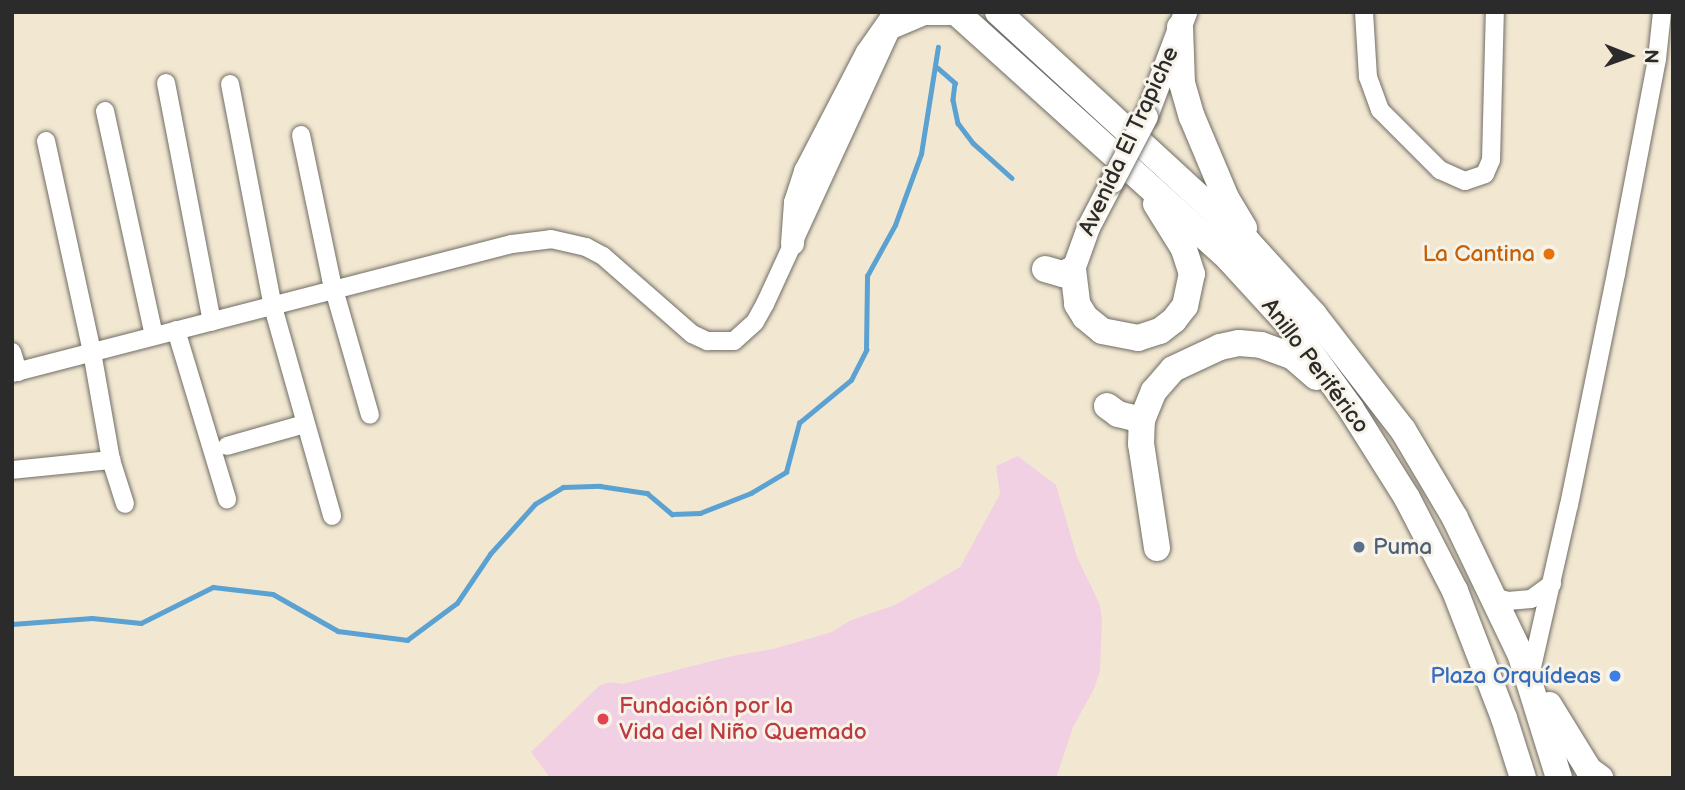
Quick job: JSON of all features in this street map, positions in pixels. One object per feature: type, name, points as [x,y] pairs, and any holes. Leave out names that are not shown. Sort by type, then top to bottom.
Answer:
[{"type":"highway","name":"Anillo Periférico","points":[[998,12],[1261,256],[1314,315],[1403,430],[1455,518],[1494,597],[1531,682],[1559,778]]},
{"type":"highway","points":[[1024,12],[1054,66]]},
{"type":"highway","name":"Anillo Periférico","points":[[958,14],[1239,269],[1295,331],[1351,409],[1413,511],[1455,592],[1523,778]]},
{"type":"highway","points":[[1173,16],[1182,83],[1192,117],[1226,198],[1261,256]]},
{"type":"highway","points":[[1045,269],[1063,274],[1073,269],[1077,304],[1085,317],[1102,331],[1138,338],[1160,331],[1174,320],[1191,290],[1190,261],[1140,178]]},
{"type":"highway","points":[[1157,548],[1141,444],[1142,420],[1154,391],[1173,369],[1220,346],[1240,343],[1261,345],[1292,356],[1351,409]]},
{"type":"highway","points":[[1107,406],[1118,414],[1142,420]]},
{"type":"highway","points":[[1484,666],[1503,778]]},
{"type":"highway","points":[[1531,682],[1551,707],[1589,770],[1600,778]]},
{"type":"main road","name":"Avenida El Trapiche","points":[[1073,269],[1088,228],[1146,116],[1173,16]]},
{"type":"main road","points":[[792,243],[795,202],[805,171],[867,52],[896,18]]},
{"type":"street","points":[[1364,12],[1368,77],[1376,103],[1392,125],[1440,170],[1455,179],[1465,181],[1485,174],[1491,160],[1495,12]]},
{"type":"street","points":[[1531,682],[1616,274],[1657,59],[1662,12]]},
{"type":"street","points":[[12,352],[15,372],[510,245],[560,240],[586,247],[603,256],[692,334],[707,341],[734,341],[755,322],[896,18],[958,14]]},
{"type":"street","points":[[166,83],[212,322]]},
{"type":"street","points":[[230,84],[273,307],[332,516]]},
{"type":"street","points":[[105,111],[155,335]]},
{"type":"street","points":[[301,135],[334,290],[370,415]]},
{"type":"street","points":[[46,141],[92,352],[111,460],[125,504]]},
{"type":"street","points":[[176,330],[227,499]]},
{"type":"street","points":[[227,446],[305,424]]},
{"type":"street","points":[[12,470],[111,460]]},
{"type":"street","points":[[1494,597],[1508,601],[1531,599],[1552,584]]},
{"type":"shaded area","points":[[1018,456],[1056,485],[1077,557],[1100,605],[1102,620],[1100,671],[1094,689],[1073,727],[1056,778],[550,778],[531,752],[599,686],[610,682],[622,684],[732,656],[773,649],[832,632],[851,620],[895,605],[960,567],[1000,494],[996,466]]},
{"type":"waterway","points":[[12,624],[92,618],[141,623],[213,587],[273,594],[338,631],[407,640],[457,603],[490,554],[535,504],[563,487],[600,486],[647,493],[672,514],[700,513],[751,493],[786,472],[799,423],[851,380],[866,350],[867,276],[895,225],[921,154],[938,47]]},
{"type":"waterway","points":[[938,68],[955,83],[953,100],[958,123],[973,143],[1012,178]]},
{"type":"place","name":"La Cantina","points":[[1549,254]]},
{"type":"place","name":"Puma","points":[[1359,547]]},
{"type":"place","name":"Plaza Orquídeas","points":[[1615,676]]},
{"type":"place","name":"Fundación por la Vida del Niño Quemado","points":[[603,719]]}]
